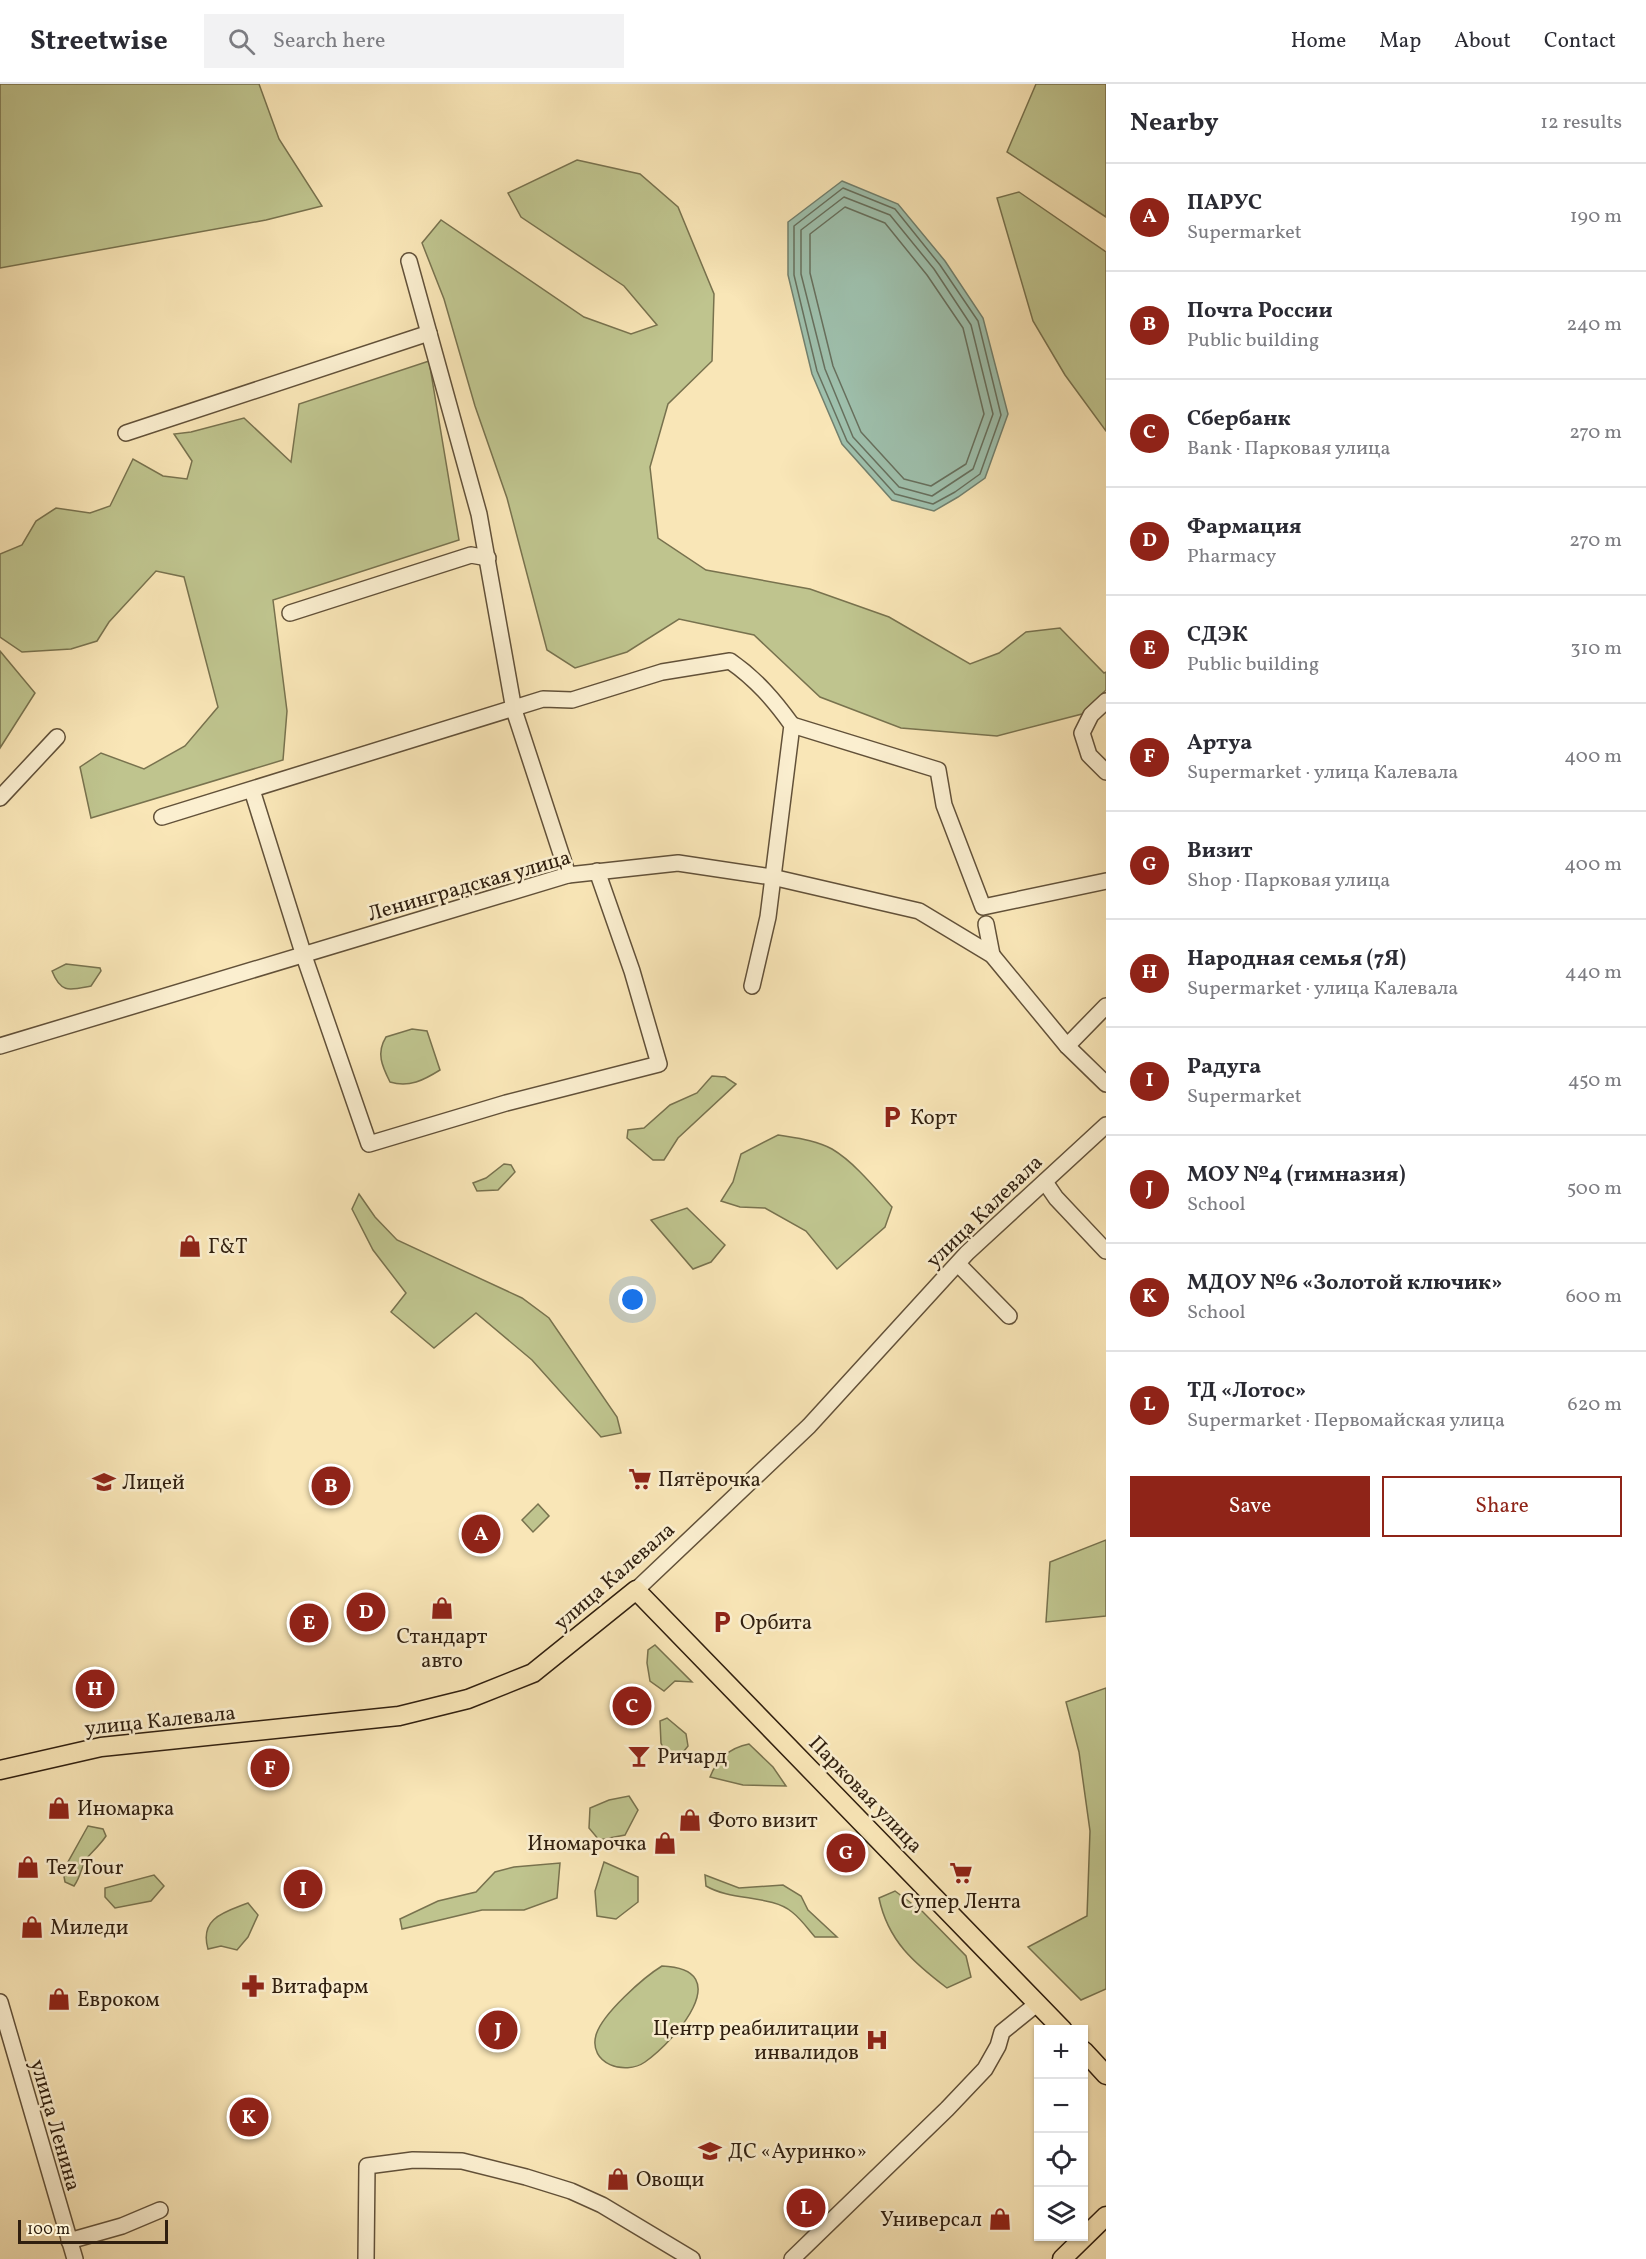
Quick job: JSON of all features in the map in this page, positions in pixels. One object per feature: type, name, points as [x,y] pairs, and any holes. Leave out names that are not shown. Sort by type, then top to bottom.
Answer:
[{"type":"main road","name":"улица Калевала","points":[[0,1770],[101,1747],[399,1716],[459,1702],[533,1673],[636,1590]]},
{"type":"main road","name":"Парковая улица","points":[[636,1590],[1058,2025]]},
{"type":"main road","points":[[1088,2056],[1106,2075]]},
{"type":"main road","points":[[1062,2259],[1106,2216]]},
{"type":"street","points":[[409,261],[479,514],[514,710],[568,875]]},
{"type":"street","points":[[126,433],[429,333]]},
{"type":"street","points":[[290,613],[471,555],[488,558]]},
{"type":"street","points":[[162,817],[514,710],[543,699],[572,700],[589,692],[662,672],[730,661],[747,673],[772,697],[792,725],[938,770],[944,805],[983,907],[1105,885]]},
{"type":"street","points":[[1106,701],[1091,716],[1082,733],[1089,755],[1106,772]]},
{"type":"street","points":[[752,986],[768,917],[792,725]]},
{"type":"street","points":[[0,798],[57,737]]},
{"type":"street","points":[[252,790],[304,956],[369,1144],[506,1103],[659,1064],[632,971],[597,871]]},
{"type":"street","name":"Ленинградская улица","points":[[0,1046],[568,875],[678,863],[772,878],[919,911],[992,955],[1067,1046],[1106,1084]]},
{"type":"street","points":[[986,924],[992,955]]},
{"type":"street","points":[[1067,1046],[1106,1006]]},
{"type":"street","name":"улица Калевала","points":[[636,1590],[808,1426],[958,1264],[1106,1125]]},
{"type":"street","points":[[1046,1182],[1056,1198],[1106,1251]]},
{"type":"street","points":[[958,1264],[1009,1316]]},
{"type":"street","name":"улица Ленина","points":[[0,2002],[75,2259]]},
{"type":"street","points":[[792,2259],[954,2101],[993,2058],[1002,2031],[1038,2003]]},
{"type":"street","points":[[366,2259],[367,2166],[412,2160],[462,2161],[571,2191],[602,2205],[692,2259]]},
{"type":"street","points":[[69,2241],[122,2226],[160,2210]]},
{"type":"green space","points":[[0,84],[259,84],[279,139],[322,206],[266,220],[0,268]]},
{"type":"green space","points":[[1036,84],[1106,84],[1106,217],[1007,152]]},
{"type":"green space","points":[[577,160],[640,174],[678,207],[714,294],[712,361],[668,404],[650,467],[658,538],[706,570],[810,589],[889,617],[970,664],[999,653],[1026,632],[1060,628],[1104,673],[1106,672],[1106,690],[1082,714],[997,736],[901,728],[820,697],[754,635],[679,619],[627,652],[575,668],[547,650],[507,498],[475,406],[444,299],[422,243],[441,220],[584,317],[631,334],[657,325],[624,286],[521,217],[508,193]]},
{"type":"green space","points":[[1019,192],[1106,252],[1106,431],[1065,375],[1033,321],[997,198]]},
{"type":"green space","points":[[429,361],[459,540],[273,600],[287,711],[283,760],[91,818],[80,767],[101,753],[144,769],[185,746],[218,707],[184,577],[156,571],[109,622],[97,641],[71,649],[22,652],[0,637],[0,554],[22,545],[36,521],[56,508],[90,513],[110,506],[133,459],[163,476],[187,479],[192,461],[174,434],[191,432],[244,418],[291,462],[299,404]]},
{"type":"green space","points":[[0,651],[35,693],[0,748]]},
{"type":"green space","points":[[66,964],[100,968],[101,971],[91,986],[67,989],[59,984],[52,971]]},
{"type":"green space","points":[[412,1029],[427,1031],[440,1070],[416,1082],[397,1084],[390,1082],[381,1060],[383,1043],[386,1037]]},
{"type":"green space","points":[[712,1076],[725,1077],[736,1084],[678,1138],[664,1160],[653,1160],[627,1138],[628,1130],[644,1128],[670,1105],[697,1093]]},
{"type":"green space","points":[[778,1135],[813,1141],[840,1154],[892,1207],[885,1227],[837,1269],[806,1231],[765,1208],[740,1207],[721,1201],[733,1182],[741,1154]]},
{"type":"green space","points":[[504,1164],[511,1165],[515,1172],[498,1190],[477,1191],[473,1183],[486,1178]]},
{"type":"green space","points":[[359,1194],[375,1217],[397,1240],[522,1298],[549,1318],[617,1417],[621,1433],[601,1437],[532,1360],[476,1313],[434,1348],[391,1312],[406,1293],[373,1250],[352,1209]]},
{"type":"green space","points":[[687,1208],[725,1245],[711,1262],[693,1269],[651,1220]]},
{"type":"green space","points":[[538,1504],[549,1516],[533,1532],[522,1520]]},
{"type":"green space","points":[[1106,1540],[1106,1616],[1046,1622],[1050,1562]]},
{"type":"green space","points":[[655,1645],[692,1682],[675,1681],[664,1691],[650,1681],[647,1663],[648,1650]]},
{"type":"green space","points":[[1106,1688],[1106,1989],[1081,2000],[1028,1947],[1087,1916],[1090,1831],[1079,1752],[1066,1702]]},
{"type":"green space","points":[[667,1718],[686,1734],[688,1746],[676,1761],[667,1757],[661,1743],[660,1721]]},
{"type":"green space","points":[[749,1744],[773,1767],[786,1786],[743,1785],[710,1777],[716,1765],[725,1755],[735,1748]]},
{"type":"green space","points":[[629,1796],[638,1810],[625,1835],[599,1840],[589,1828],[590,1808],[609,1800]]},
{"type":"green space","points":[[88,1826],[103,1829],[106,1836],[86,1859],[74,1886],[65,1882],[63,1871]]},
{"type":"green space","points":[[604,1862],[638,1877],[638,1902],[616,1919],[597,1916],[595,1891]]},
{"type":"green space","points":[[560,1863],[557,1898],[524,1910],[482,1910],[402,1929],[400,1919],[438,1901],[476,1892],[495,1872],[514,1867]]},
{"type":"green space","points":[[154,1875],[164,1886],[151,1901],[115,1908],[105,1897],[105,1888]]},
{"type":"green space","points":[[705,1875],[739,1888],[783,1885],[801,1896],[808,1910],[837,1937],[815,1937],[792,1912],[774,1903],[716,1891],[706,1886]]},
{"type":"green space","points":[[895,1891],[923,1912],[966,1956],[971,1977],[947,1988],[904,1950],[889,1927],[879,1898]]},
{"type":"green space","points":[[248,1903],[258,1915],[248,1937],[237,1950],[221,1946],[208,1949],[206,1938],[211,1923],[223,1913]]},
{"type":"green space","points":[[662,1966],[684,1970],[696,1979],[698,1992],[693,2007],[671,2039],[645,2062],[628,2068],[610,2065],[597,2053],[596,2035],[600,2026],[624,1997]]},
{"type":"water","points":[[842,181],[898,204],[945,261],[983,318],[1008,414],[985,478],[934,511],[892,500],[842,444],[812,374],[788,275],[788,222]]},
{"type":"place","name":"Корт","points":[[892,1117]]},
{"type":"place","name":"Г&Т","points":[[190,1246]]},
{"type":"place","name":"Пятёрочка","points":[[640,1479]]},
{"type":"place","name":"Лицей","points":[[104,1482]]},
{"type":"place","name":"Почта России","points":[[331,1486]]},
{"type":"place","name":"ПАРУС","points":[[481,1534]]},
{"type":"place","name":"Стандарт авто","points":[[442,1608]]},
{"type":"place","name":"Фармация","points":[[366,1612]]},
{"type":"place","name":"Орбита","points":[[722,1622]]},
{"type":"place","name":"СДЭК","points":[[309,1623]]},
{"type":"place","name":"Народная семья (7Я)","points":[[95,1689]]},
{"type":"place","name":"Сбербанк","points":[[632,1706]]},
{"type":"place","name":"Ричард","points":[[639,1756]]},
{"type":"place","name":"Артуа","points":[[270,1768]]},
{"type":"place","name":"Иномарка","points":[[59,1808]]},
{"type":"place","name":"Фото визит","points":[[690,1820]]},
{"type":"place","name":"Иномарочка","points":[[665,1843]]},
{"type":"place","name":"Визит","points":[[846,1853]]},
{"type":"place","name":"Tez Tour","points":[[28,1867]]},
{"type":"place","name":"Супер Лента","points":[[961,1873]]},
{"type":"place","name":"Радуга","points":[[303,1889]]},
{"type":"place","name":"Миледи","points":[[32,1927]]},
{"type":"place","name":"Витафарм","points":[[253,1986]]},
{"type":"place","name":"Евроком","points":[[59,1999]]},
{"type":"place","name":"МОУ №4 (гимназия)","points":[[498,2030]]},
{"type":"place","name":"Центр реабилитации инвалидов","points":[[877,2040]]},
{"type":"place","name":"МДОУ №6 «Золотой ключик»","points":[[249,2117]]},
{"type":"place","name":"ДС «Ауринко»","points":[[710,2151]]},
{"type":"place","name":"Овощи","points":[[618,2179]]},
{"type":"place","name":"ТД «Лотос»","points":[[806,2208]]},
{"type":"place","name":"Универсал","points":[[1000,2219]]}]
